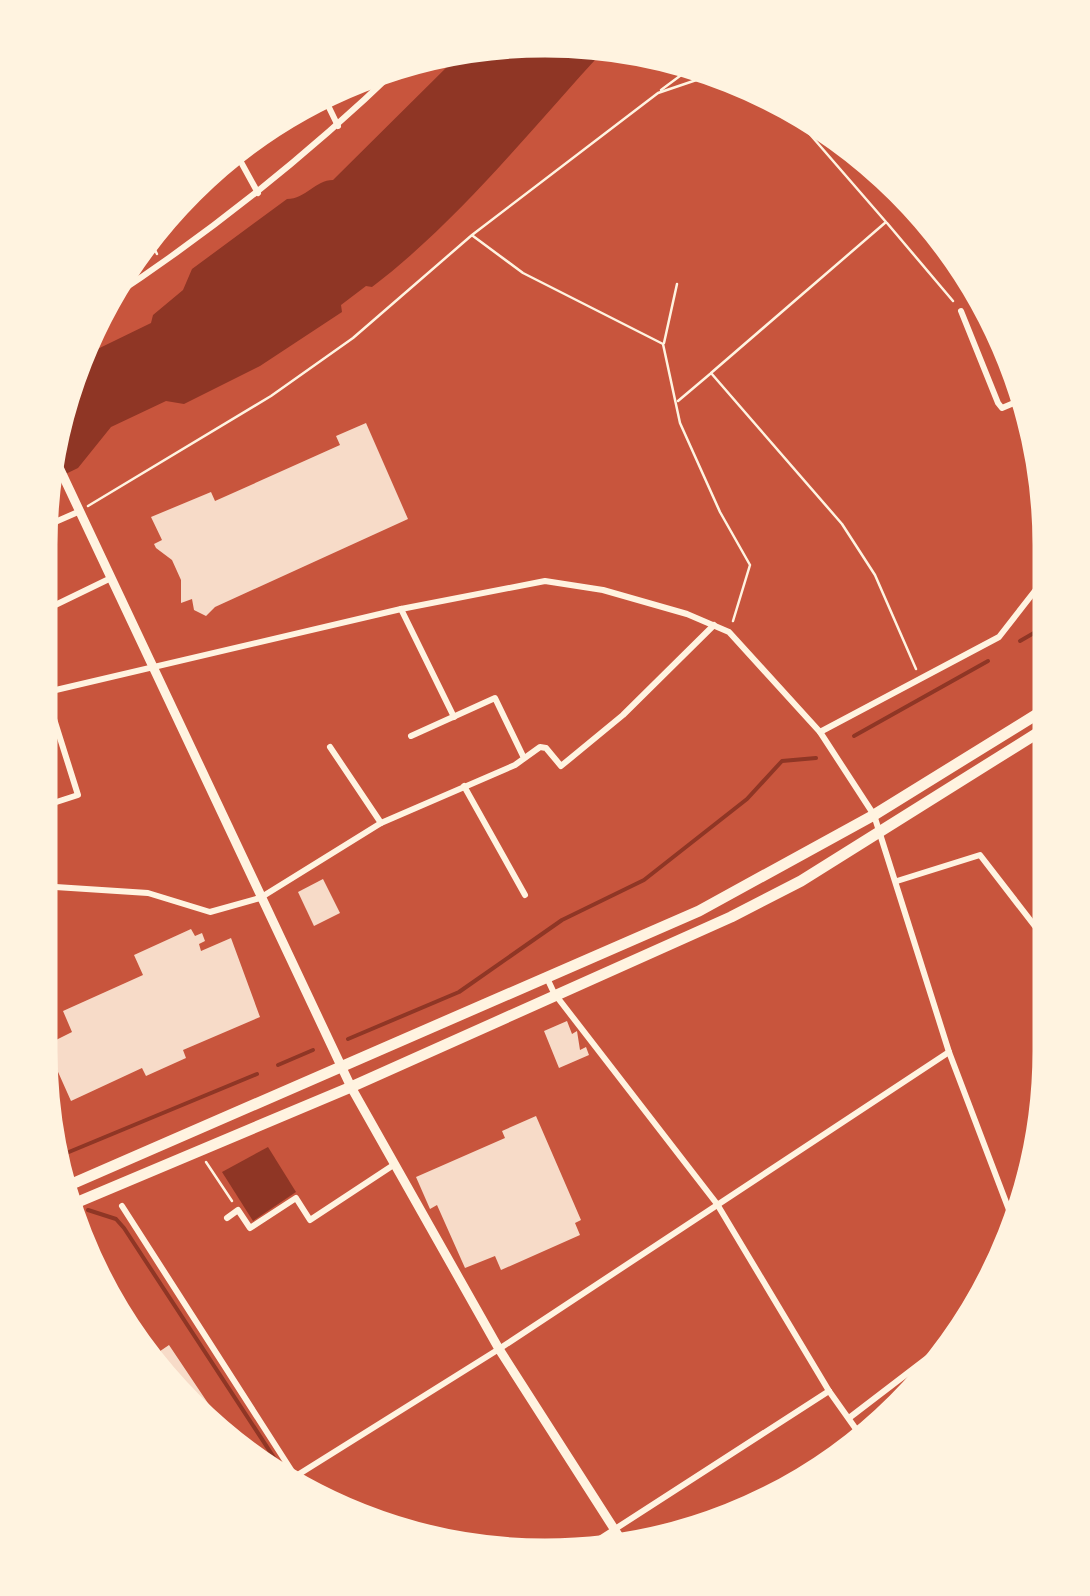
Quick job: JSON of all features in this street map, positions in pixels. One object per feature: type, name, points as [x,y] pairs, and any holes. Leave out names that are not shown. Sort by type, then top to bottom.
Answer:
[{"type":"highway","points":[[74,1183],[716,902],[874,815],[1035,715]]},
{"type":"highway","points":[[79,1202],[731,917],[801,881],[1035,735]]},
{"type":"street","points":[[131,285],[258,193],[383,82]]},
{"type":"street","points":[[328,106],[338,126]]},
{"type":"street","points":[[240,162],[258,193]]},
{"type":"street","points":[[961,311],[998,403],[1002,408],[1014,403]]},
{"type":"street","points":[[60,473],[155,665],[260,898],[351,1086],[498,1348],[618,1536]]},
{"type":"street","points":[[56,520],[76,509]]},
{"type":"street","points":[[55,605],[112,578]]},
{"type":"street","points":[[55,688],[401,609],[545,581],[603,590],[729,632],[820,732],[874,815],[949,1052],[1008,1211]]},
{"type":"street","points":[[820,732],[1000,637],[1035,591]]},
{"type":"street","points":[[401,609],[454,717]]},
{"type":"street","points":[[55,887],[148,893],[195,911],[210,912],[260,898],[381,823],[514,764],[523,756],[546,748],[562,766],[623,715],[714,624]]},
{"type":"street","points":[[411,736],[495,698],[523,756]]},
{"type":"street","points":[[55,724],[78,796],[55,803]]},
{"type":"street","points":[[330,747],[381,823]]},
{"type":"street","points":[[464,786],[524,894]]},
{"type":"street","points":[[897,881],[980,854],[1035,925]]},
{"type":"street","points":[[547,977],[554,994],[717,1204],[829,1391],[856,1429]]},
{"type":"street","points":[[298,1474],[949,1052]]},
{"type":"street","points":[[227,1218],[238,1210],[250,1228],[296,1198],[310,1220],[395,1164]]},
{"type":"street","points":[[122,1206],[284,1465]]},
{"type":"street","points":[[849,1418],[925,1360]]},
{"type":"street","points":[[602,1538],[829,1391]]},
{"type":"path","points":[[76,509],[285,386],[368,326],[472,235],[682,75]]},
{"type":"path","points":[[658,93],[698,80]]},
{"type":"path","points":[[809,133],[961,311]]},
{"type":"path","points":[[676,403],[886,222]]},
{"type":"path","points":[[472,235],[523,273],[664,344]]},
{"type":"path","points":[[155,249],[163,264]]},
{"type":"path","points":[[678,284],[664,344],[676,403],[720,512],[750,564],[729,632]]},
{"type":"path","points":[[711,373],[842,524],[876,575],[921,679]]},
{"type":"path","points":[[205,1161],[238,1210]]},
{"type":"shaded area","points":[[513,56],[597,58],[435,233],[372,287],[366,286],[341,305],[342,312],[260,366],[184,404],[166,401],[111,427],[78,468],[60,477],[72,418],[95,350],[151,323],[153,315],[183,290],[192,269],[287,199],[333,180],[450,64]]},
{"type":"shaded area","points":[[268,1147],[296,1192],[253,1221],[222,1172]]},
{"type":"building","points":[[366,423],[408,519],[215,607],[206,616],[194,610],[192,599],[181,603],[181,580],[172,560],[154,544],[162,540],[151,517],[211,492],[215,501],[340,445],[336,436]]},
{"type":"building","points":[[323,879],[340,913],[314,926],[298,892]]},
{"type":"building","points":[[191,929],[195,936],[202,933],[205,941],[199,944],[201,951],[231,938],[260,1017],[183,1050],[186,1058],[146,1076],[142,1068],[71,1101],[55,1066],[55,1040],[72,1032],[63,1011],[143,975],[134,955]]},
{"type":"building","points":[[567,1021],[572,1034],[577,1031],[580,1050],[586,1047],[589,1055],[559,1068],[544,1031]]},
{"type":"building","points":[[536,1116],[581,1220],[575,1223],[580,1235],[501,1270],[495,1256],[465,1268],[437,1205],[430,1209],[416,1177],[505,1138],[502,1131]]},
{"type":"building","points":[[169,1345],[212,1410],[177,1374],[159,1352]]},
{"type":"waterway","points":[[1020,641],[1035,632]]},
{"type":"waterway","points":[[854,736],[988,661]]},
{"type":"waterway","points":[[348,1039],[459,992],[562,920],[644,880],[747,799],[782,761],[816,758]]},
{"type":"waterway","points":[[278,1065],[313,1050]]},
{"type":"waterway","points":[[66,1153],[257,1074]]},
{"type":"waterway","points":[[88,1210],[116,1219],[124,1228],[275,1459]]}]
